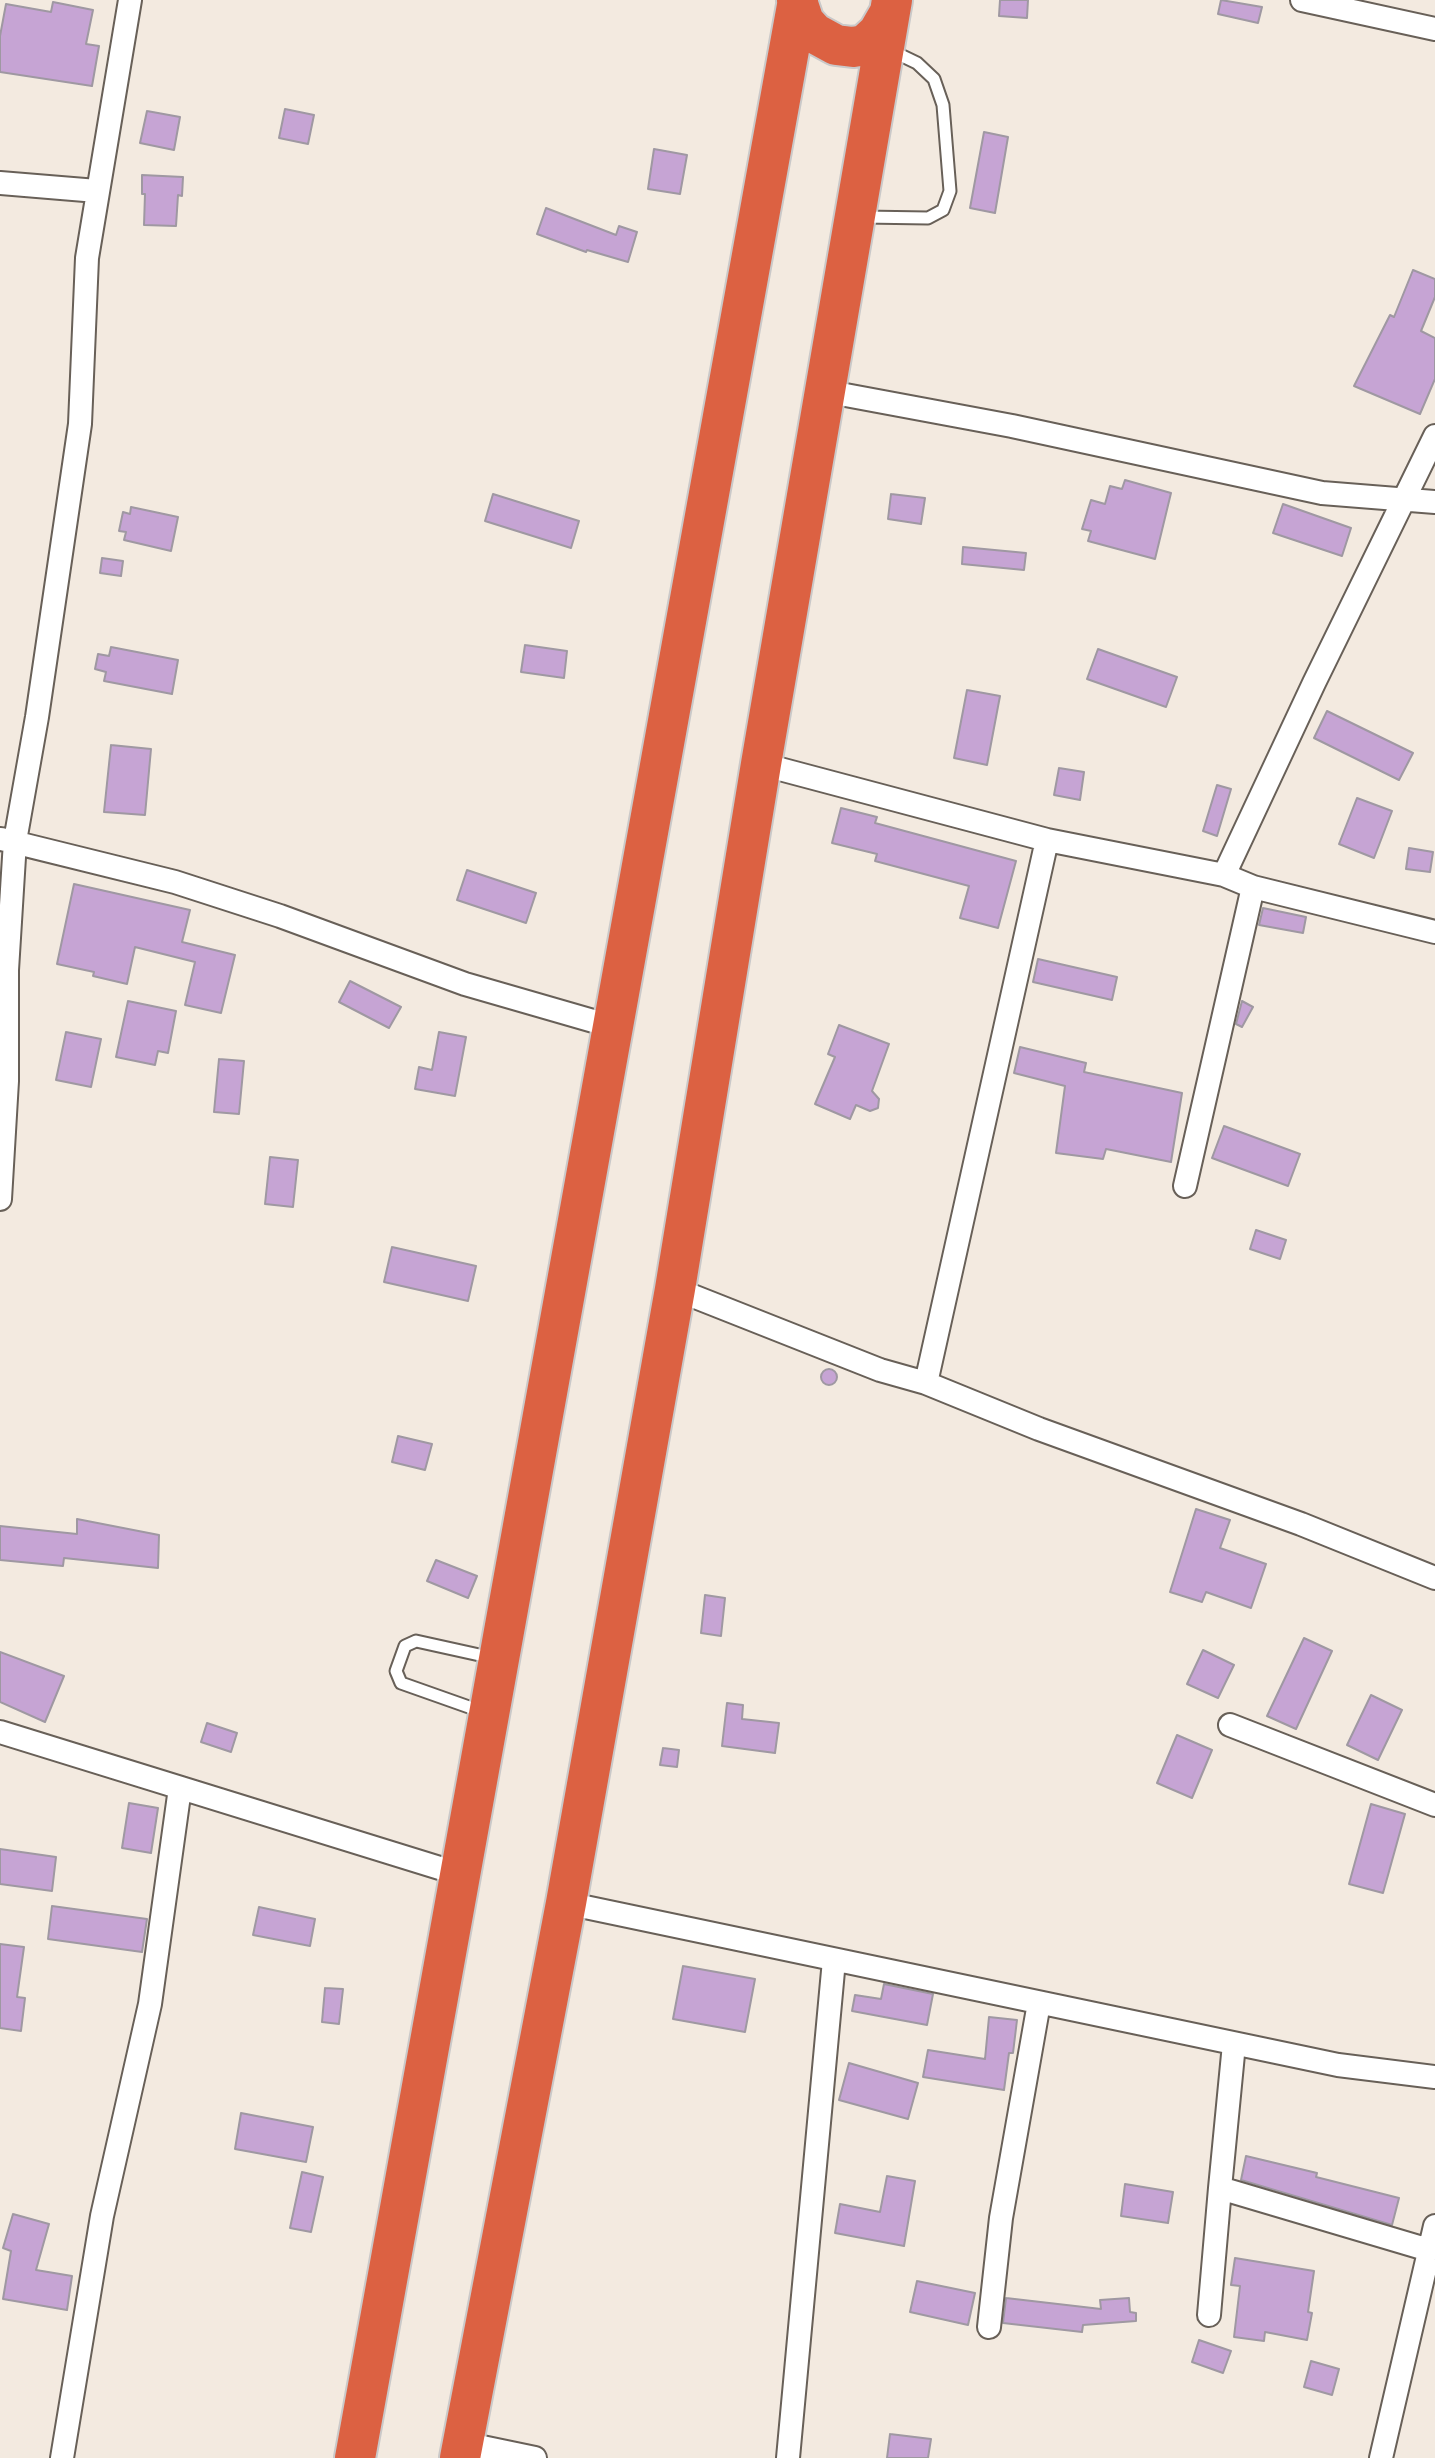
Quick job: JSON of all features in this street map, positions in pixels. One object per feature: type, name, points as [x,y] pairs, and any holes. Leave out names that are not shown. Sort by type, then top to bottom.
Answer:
[{"type":"highway","points":[[798,1],[804,22],[814,33],[836,45],[865,45],[888,20]]},
{"type":"highway","points":[[355,2458],[798,1]]},
{"type":"highway","points":[[462,2451],[566,1903],[675,1289],[888,20]]},
{"type":"street","points":[[0,1199],[7,970],[7,840],[37,717],[80,424],[87,258],[130,0]]},
{"type":"street","points":[[1302,0],[1435,29]]},
{"type":"street","points":[[0,183],[97,191]]},
{"type":"street","points":[[824,391],[1012,426],[1322,493],[1435,502]]},
{"type":"street","points":[[1224,875],[1401,501],[1435,436]]},
{"type":"street","points":[[761,764],[1047,840],[1224,875],[1253,887],[1435,932]]},
{"type":"street","points":[[7,840],[175,882],[280,916],[465,984],[614,1027]]},
{"type":"street","points":[[926,1383],[1047,840]]},
{"type":"street","points":[[1185,1186],[1253,887]]},
{"type":"street","points":[[675,1289],[880,1370],[926,1383],[1039,1429],[1301,1524],[1435,1578]]},
{"type":"street","points":[[1230,1725],[1435,1805]]},
{"type":"street","points":[[0,1732],[459,1874]]},
{"type":"street","points":[[62,2458],[102,2216],[150,2004],[180,1788]]},
{"type":"street","points":[[566,1903],[1338,2065],[1435,2077]]},
{"type":"street","points":[[788,2458],[834,1960]]},
{"type":"street","points":[[989,2327],[1001,2218],[1039,2003]]},
{"type":"street","points":[[1209,2315],[1234,2044]]},
{"type":"street","points":[[1220,2188],[1429,2250]]},
{"type":"street","points":[[1381,2458],[1435,2226]]},
{"type":"street","points":[[462,2451],[535,2458]]},
{"type":"lane","points":[[854,217],[928,218],[943,210],[950,191],[943,105],[934,79],[917,63],[888,20]]},
{"type":"lane","points":[[488,1714],[401,1683],[396,1671],[405,1646],[416,1641],[498,1659]]},
{"type":"building","points":[[1000,0],[1028,0],[1027,18],[999,16]]},
{"type":"building","points":[[1221,0],[1262,7],[1258,23],[1218,14]]},
{"type":"building","points":[[53,2],[93,10],[86,44],[99,46],[92,86],[0,72],[0,36],[6,4],[51,12]]},
{"type":"building","points":[[285,109],[314,115],[308,144],[279,138]]},
{"type":"building","points":[[147,111],[180,117],[174,150],[140,143]]},
{"type":"building","points":[[984,132],[1008,137],[995,213],[970,208]]},
{"type":"building","points":[[654,149],[687,155],[680,194],[648,189]]},
{"type":"building","points":[[142,175],[183,177],[182,196],[178,195],[176,226],[144,225]]},
{"type":"building","points":[[546,208],[616,235],[619,226],[637,232],[628,262],[586,252],[537,234]]},
{"type":"building","points":[[1413,270],[1435,279],[1435,297],[1421,331],[1435,338],[1435,379],[1420,414],[1354,386],[1390,315],[1394,317]]},
{"type":"building","points":[[1125,480],[1171,493],[1155,559],[1088,541],[1091,531],[1082,529],[1091,500],[1105,504],[1110,486],[1122,489]]},
{"type":"building","points":[[493,494],[579,521],[571,548],[485,521]]},
{"type":"building","points":[[891,494],[925,498],[921,524],[888,519]]},
{"type":"building","points":[[1283,504],[1351,528],[1342,556],[1273,533]]},
{"type":"building","points":[[131,507],[178,517],[171,551],[124,540],[126,532],[119,531],[123,512],[130,514]]},
{"type":"building","points":[[963,547],[1026,553],[1024,570],[962,564]]},
{"type":"building","points":[[102,558],[123,561],[121,576],[100,573]]},
{"type":"building","points":[[525,645],[567,651],[564,678],[521,672]]},
{"type":"building","points":[[111,647],[178,660],[172,694],[104,681],[106,672],[95,669],[98,654],[109,656]]},
{"type":"building","points":[[1098,649],[1177,677],[1166,707],[1087,679]]},
{"type":"building","points":[[967,690],[1000,696],[987,765],[954,758]]},
{"type":"building","points":[[1327,711],[1413,753],[1399,780],[1314,738]]},
{"type":"building","points":[[111,745],[151,749],[145,815],[104,812]]},
{"type":"building","points":[[1059,768],[1084,772],[1080,800],[1054,795]]},
{"type":"building","points":[[1217,785],[1231,789],[1217,836],[1203,831]]},
{"type":"building","points":[[1357,798],[1392,811],[1374,858],[1339,844]]},
{"type":"building","points":[[841,808],[877,817],[875,823],[1016,861],[998,928],[960,918],[969,886],[875,861],[877,854],[832,843]]},
{"type":"building","points":[[1409,848],[1433,852],[1430,872],[1406,869]]},
{"type":"building","points":[[467,870],[536,893],[526,923],[457,900]]},
{"type":"building","points":[[74,884],[190,910],[182,942],[235,955],[221,1013],[185,1005],[195,962],[135,947],[127,984],[93,976],[94,972],[57,964]]},
{"type":"building","points":[[1263,908],[1306,917],[1303,933],[1259,925]]},
{"type":"building","points":[[1038,959],[1117,977],[1112,1000],[1033,982]]},
{"type":"building","points":[[350,981],[401,1007],[389,1028],[339,1002]]},
{"type":"building","points":[[128,1001],[176,1011],[168,1053],[158,1051],[155,1065],[116,1057]]},
{"type":"building","points":[[1242,1001],[1253,1007],[1242,1027],[1236,1024]]},
{"type":"building","points":[[839,1025],[889,1044],[872,1091],[879,1099],[878,1108],[870,1111],[856,1105],[850,1119],[815,1104],[835,1057],[828,1054]]},
{"type":"building","points":[[66,1032],[101,1039],[91,1087],[56,1080]]},
{"type":"building","points":[[439,1032],[466,1037],[455,1096],[415,1089],[419,1067],[432,1070]]},
{"type":"building","points":[[1020,1047],[1086,1063],[1084,1072],[1182,1093],[1171,1162],[1106,1149],[1103,1159],[1056,1153],[1065,1086],[1014,1073]]},
{"type":"building","points":[[219,1059],[244,1061],[239,1114],[214,1112]]},
{"type":"building","points":[[1224,1126],[1300,1154],[1288,1186],[1212,1158]]},
{"type":"building","points":[[270,1157],[298,1160],[293,1207],[265,1204]]},
{"type":"building","points":[[1256,1230],[1286,1240],[1280,1259],[1250,1249]]},
{"type":"building","points":[[392,1247],[476,1266],[468,1301],[384,1282]]},
{"type":"building","points":[[826,1369],[832,1369],[837,1377],[835,1383],[826,1385],[821,1380],[821,1374]]},
{"type":"building","points":[[398,1436],[432,1444],[425,1470],[392,1462]]},
{"type":"building","points":[[1196,1509],[1230,1520],[1220,1548],[1266,1564],[1251,1608],[1206,1592],[1202,1602],[1170,1592]]},
{"type":"building","points":[[77,1519],[159,1535],[158,1568],[64,1558],[63,1566],[0,1560],[0,1526],[77,1534]]},
{"type":"building","points":[[436,1560],[477,1576],[468,1598],[427,1581]]},
{"type":"building","points":[[705,1595],[725,1598],[721,1636],[701,1633]]},
{"type":"building","points":[[1304,1638],[1332,1651],[1296,1729],[1267,1716]]},
{"type":"building","points":[[1203,1650],[1234,1665],[1218,1698],[1187,1684]]},
{"type":"building","points":[[0,1652],[64,1676],[45,1722],[0,1702]]},
{"type":"building","points":[[1371,1695],[1402,1710],[1378,1760],[1347,1745]]},
{"type":"building","points":[[727,1703],[743,1705],[742,1719],[779,1723],[775,1753],[722,1746]]},
{"type":"building","points":[[207,1723],[237,1733],[231,1752],[201,1742]]},
{"type":"building","points":[[1177,1735],[1212,1750],[1192,1798],[1157,1783]]},
{"type":"building","points":[[663,1748],[679,1750],[677,1767],[660,1765]]},
{"type":"building","points":[[129,1803],[158,1808],[151,1853],[122,1848]]},
{"type":"building","points":[[1371,1804],[1405,1814],[1383,1893],[1349,1884]]},
{"type":"building","points":[[0,1849],[56,1857],[52,1891],[0,1884]]},
{"type":"building","points":[[52,1906],[147,1919],[142,1952],[48,1939]]},
{"type":"building","points":[[259,1907],[315,1919],[310,1946],[253,1935]]},
{"type":"building","points":[[0,1944],[24,1947],[17,1997],[25,1998],[21,2031],[0,2028]]},
{"type":"building","points":[[683,1966],[755,1979],[745,2032],[673,2019]]},
{"type":"building","points":[[884,1984],[933,1994],[927,2025],[852,2011],[855,1995],[881,1999]]},
{"type":"building","points":[[325,1988],[343,1989],[339,2024],[322,2022]]},
{"type":"building","points":[[989,2017],[1017,2020],[1004,2090],[923,2077],[928,2050],[985,2059]]},
{"type":"building","points":[[849,2063],[918,2083],[908,2119],[839,2100]]},
{"type":"building","points":[[241,2113],[313,2127],[306,2162],[235,2149]]},
{"type":"building","points":[[1246,2156],[1317,2173],[1316,2177],[1399,2198],[1392,2225],[1241,2180]]},
{"type":"building","points":[[302,2172],[323,2177],[311,2232],[290,2228]]},
{"type":"building","points":[[887,2176],[915,2181],[904,2246],[835,2233],[840,2204],[880,2212]]},
{"type":"building","points":[[1125,2184],[1173,2192],[1168,2223],[1121,2216]]},
{"type":"building","points":[[13,2214],[49,2224],[36,2270],[72,2276],[67,2310],[3,2299],[11,2251],[3,2248]]},
{"type":"building","points":[[1235,2258],[1314,2271],[1307,2340],[1265,2332],[1264,2341],[1234,2337],[1240,2286],[1231,2285]]},
{"type":"building","points":[[917,2281],[975,2293],[968,2325],[910,2312]]},
{"type":"building","points":[[1006,2298],[1101,2309],[1100,2300],[1129,2298],[1130,2312],[1136,2313],[1136,2321],[1083,2325],[1082,2332],[1003,2323]]},
{"type":"building","points":[[1199,2340],[1231,2351],[1223,2373],[1192,2362]]},
{"type":"building","points":[[1311,2361],[1339,2369],[1332,2395],[1304,2387]]},
{"type":"building","points":[[890,2434],[931,2439],[928,2458],[887,2458]]}]
